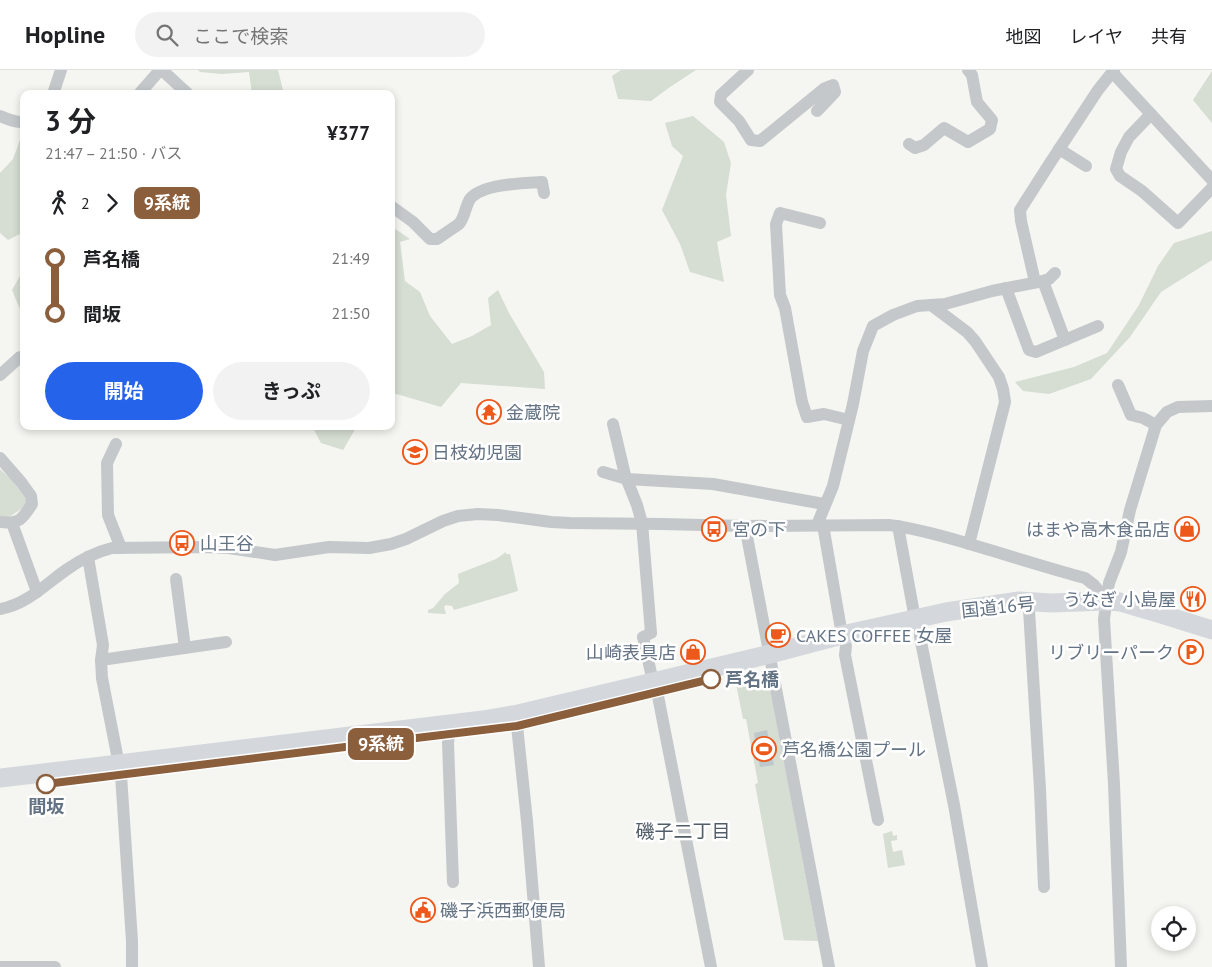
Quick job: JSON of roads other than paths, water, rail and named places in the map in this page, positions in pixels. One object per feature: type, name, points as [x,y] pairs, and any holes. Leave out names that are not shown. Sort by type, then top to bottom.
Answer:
[{"type":"highway","name":"国道16号","points":[[0,789],[120,770],[518,714],[655,687],[771,660],[983,606],[1019,601],[1051,603],[1120,602],[1212,630]]},
{"type":"highway","name":"国道16号","points":[[918,623],[1029,610],[1051,603]]},
{"type":"highway","name":"国道16号","points":[[0,778],[120,770],[368,746],[408,739],[517,726],[655,687]]},
{"type":"street","points":[[54,90],[61,70]]},
{"type":"street","points":[[143,90],[161,70],[184,90]]},
{"type":"street","points":[[748,70],[721,95],[720,102],[739,121],[751,140],[760,141],[825,88],[832,85],[836,92],[817,111]]},
{"type":"street","points":[[909,144],[915,148],[924,145],[944,128],[968,142],[990,129],[992,120],[977,102],[972,75],[968,70]]},
{"type":"street","points":[[1065,340],[1039,281],[1021,221],[1020,210],[1098,90],[1113,71],[1212,180]]},
{"type":"street","points":[[1151,114],[1129,137],[1121,152],[1116,169],[1120,176],[1142,191],[1178,223],[1212,188]]},
{"type":"street","points":[[0,116],[20,123]]},
{"type":"street","points":[[1059,149],[1086,166]]},
{"type":"street","points":[[395,209],[413,222],[430,239],[437,239],[462,221],[467,206],[475,194],[491,188],[542,182],[544,193]]},
{"type":"street","points":[[820,223],[780,213],[776,224],[780,295],[785,308],[802,402],[807,418],[824,414],[849,420]]},
{"type":"street","points":[[878,820],[820,525],[824,504],[833,486],[853,404],[863,351],[873,326],[893,315],[917,306],[946,304],[980,294],[1039,281],[1049,278],[1055,272]]},
{"type":"street","points":[[1006,288],[1029,350],[1036,352],[1098,326]]},
{"type":"street","points":[[931,305],[967,332],[975,341],[999,377],[1003,389],[1005,402],[969,544]]},
{"type":"street","points":[[0,375],[20,358]]},
{"type":"street","points":[[1118,385],[1131,415],[1143,418],[1156,425]]},
{"type":"street","points":[[1121,967],[1114,784],[1104,619],[1110,583],[1121,552],[1130,510],[1156,425],[1167,412],[1178,407],[1212,406]]},
{"type":"street","points":[[613,424],[627,479],[642,524],[651,633],[643,637],[655,687],[711,967]]},
{"type":"street","points":[[116,444],[106,463],[108,515],[121,548]]},
{"type":"street","points":[[0,458],[31,496],[32,504],[18,521],[6,523],[37,592]]},
{"type":"street","points":[[602,472],[627,479],[713,484],[824,504]]},
{"type":"street","points":[[0,609],[24,601],[69,568],[98,552],[112,548],[229,548],[276,555],[329,547],[369,548],[406,539],[458,516],[478,514],[498,514],[570,523],[898,526],[969,544],[1085,578],[1094,585],[1107,601]]},
{"type":"street","points":[[745,526],[829,967]]},
{"type":"street","points":[[898,526],[954,805],[982,967]]},
{"type":"street","points":[[88,557],[103,645],[101,660],[104,697],[120,770],[132,941],[132,967]]},
{"type":"street","points":[[176,579],[185,648]]},
{"type":"street","points":[[1029,610],[1044,887]]},
{"type":"street","points":[[101,660],[226,642]]},
{"type":"street","points":[[517,726],[540,967]]},
{"type":"street","points":[[449,735],[453,882]]},
{"type":"street","points":[[0,967],[55,967]]},
{"type":"place","name":"金蔵院","points":[[489,412]]},
{"type":"place","name":"日枝幼児園","points":[[415,452]]},
{"type":"place","name":"宮の下","points":[[714,529]]},
{"type":"place","name":"はまや高木食品店","points":[[1187,529]]},
{"type":"place","name":"山王谷","points":[[182,543]]},
{"type":"place","name":"うなぎ 小島屋","points":[[1193,599]]},
{"type":"place","name":"CAKES COFFEE 女屋","points":[[778,635]]},
{"type":"place","name":"山崎表具店","points":[[693,652]]},
{"type":"place","name":"リブリーパーク","points":[[1191,652]]},
{"type":"place","name":"芦名橋","points":[[711,679]]},
{"type":"place","name":"芦名橋公園プール","points":[[764,749]]},
{"type":"place","name":"間坂","points":[[46,784]]},
{"type":"place","name":"磯子浜西郵便局","points":[[423,910]]},
{"type":"district","name":"磯子二丁目","points":[[683,831]]}]
